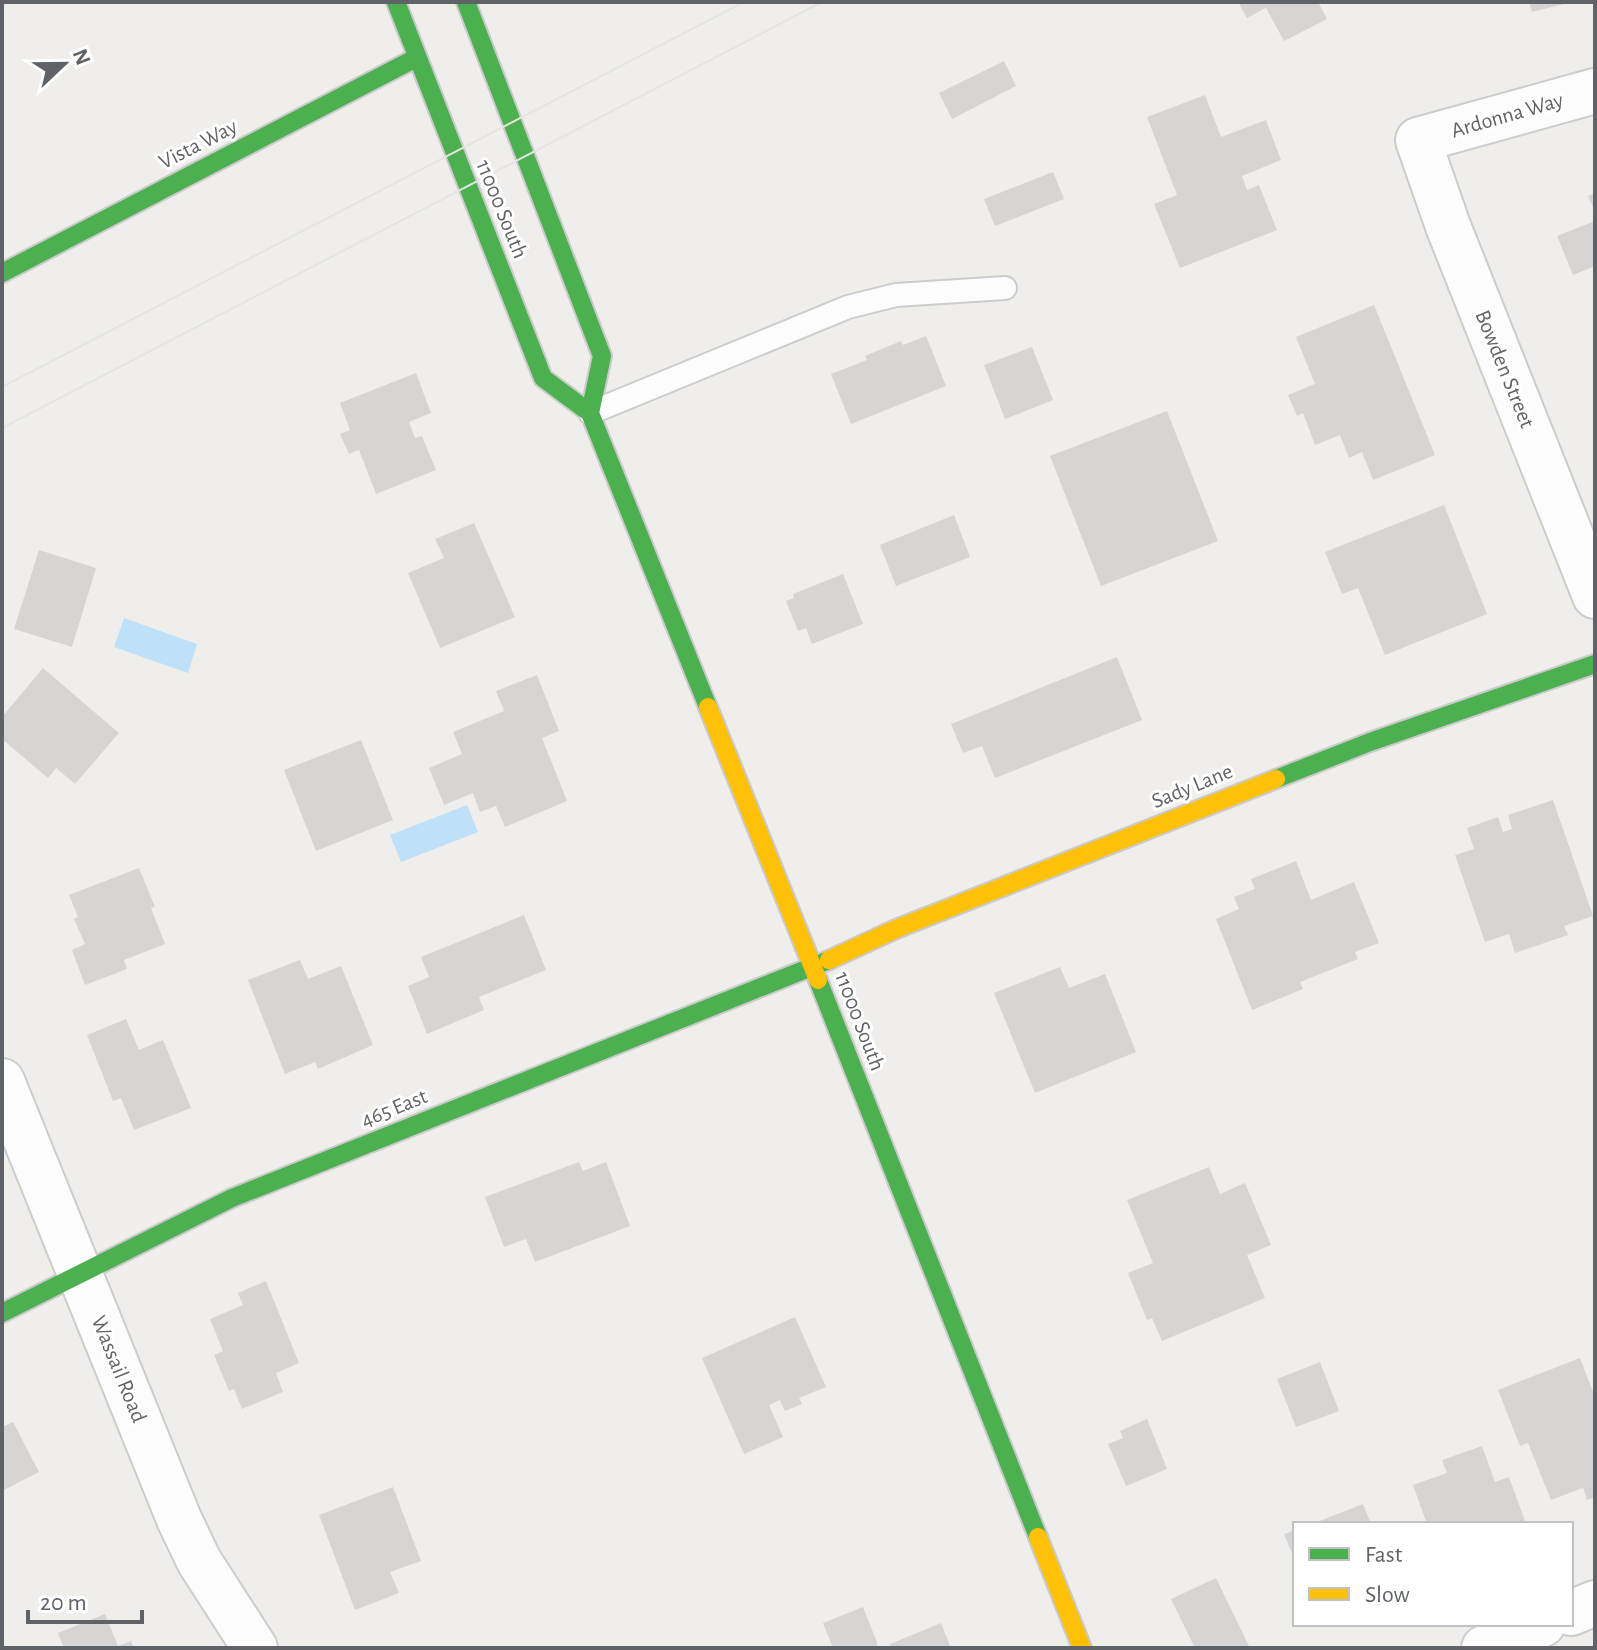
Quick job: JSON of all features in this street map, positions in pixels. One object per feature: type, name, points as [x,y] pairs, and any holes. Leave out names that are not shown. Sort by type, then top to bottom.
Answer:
[{"type":"street","name":"11000 South","points":[[396,2],[543,378],[590,413],[1082,1648]]},
{"type":"street","name":"11000 South","points":[[466,2],[602,356],[590,413]]},
{"type":"street","name":"Vista Way","points":[[2,273],[416,58]]},
{"type":"street","name":"Ardonna Way","points":[[1418,140],[1595,91]]},
{"type":"street","name":"Bowden Street","points":[[1418,140],[1448,226],[1595,596]]},
{"type":"street","name":"Sady Lane","points":[[813,967],[896,929],[1370,742],[1595,664]]},
{"type":"street","name":"465 East","points":[[2,1313],[232,1198],[813,967]]},
{"type":"street","name":"Wassail Road","points":[[2,1081],[179,1519],[199,1561],[255,1648]]},
{"type":"street","points":[[1484,1648],[1538,1626]]},
{"type":"lane","points":[[590,413],[848,307],[896,295],[1005,288]]},
{"type":"water","points":[[124,618],[197,644],[188,673],[114,647]]},
{"type":"water","points":[[467,805],[478,832],[401,862],[390,835]]},
{"type":"building","points":[[1238,2],[1318,2],[1327,19],[1284,41],[1266,8],[1247,18]]},
{"type":"building","points":[[1529,2],[1568,2],[1568,3],[1532,12]]},
{"type":"building","points":[[1004,61],[1016,86],[952,119],[939,93]]},
{"type":"building","points":[[1205,95],[1221,137],[1266,120],[1281,160],[1242,176],[1247,190],[1259,185],[1277,230],[1180,268],[1154,204],[1177,195],[1147,117]]},
{"type":"building","points":[[1053,172],[1064,199],[995,226],[984,199]]},
{"type":"building","points":[[1595,193],[1595,212],[1588,196]]},
{"type":"building","points":[[1595,221],[1595,266],[1573,275],[1557,236]]},
{"type":"building","points":[[1374,305],[1435,455],[1373,480],[1362,452],[1349,458],[1340,435],[1315,445],[1303,413],[1297,416],[1288,395],[1315,384],[1296,337]]},
{"type":"building","points":[[926,336],[946,386],[851,424],[831,374],[867,360],[865,356],[901,341],[903,345]]},
{"type":"building","points":[[1032,347],[1053,400],[1005,419],[984,365]]},
{"type":"building","points":[[416,373],[431,413],[409,422],[415,438],[422,436],[436,470],[376,494],[359,450],[349,454],[340,434],[350,430],[340,403]]},
{"type":"building","points":[[1167,411],[1218,541],[1101,586],[1050,456]]},
{"type":"building","points":[[1444,505],[1487,614],[1385,655],[1358,588],[1342,594],[1325,552]]},
{"type":"building","points":[[954,515],[970,557],[896,586],[880,545]]},
{"type":"building","points":[[474,523],[515,617],[440,648],[408,573],[444,558],[435,539]]},
{"type":"building","points":[[39,550],[96,568],[72,647],[14,629]]},
{"type":"building","points":[[843,574],[863,624],[812,644],[806,628],[798,631],[786,601],[794,598],[793,594]]},
{"type":"building","points":[[1117,657],[1142,720],[995,778],[982,746],[963,753],[951,724]]},
{"type":"building","points":[[43,668],[119,733],[75,784],[56,768],[48,778],[2,739],[2,717]]},
{"type":"building","points":[[537,675],[559,731],[542,738],[567,801],[505,827],[496,806],[480,812],[473,793],[444,805],[429,768],[462,754],[453,732],[504,711],[496,691]]},
{"type":"building","points":[[361,740],[393,820],[316,851],[284,770]]},
{"type":"building","points":[[1553,800],[1593,916],[1564,926],[1568,935],[1515,953],[1509,934],[1485,942],[1455,855],[1474,849],[1467,828],[1498,817],[1503,832],[1512,829],[1508,815]]},
{"type":"building","points":[[1296,861],[1311,900],[1354,882],[1379,943],[1355,952],[1358,959],[1300,982],[1303,989],[1252,1010],[1216,919],[1239,909],[1234,897],[1255,889],[1251,879]]},
{"type":"building","points":[[139,868],[155,907],[151,908],[165,944],[124,960],[127,969],[85,985],[72,950],[85,944],[74,919],[78,917],[69,895]]},
{"type":"building","points":[[524,915],[546,970],[479,997],[484,1010],[427,1034],[408,986],[429,977],[421,957]]},
{"type":"building","points":[[300,960],[308,979],[341,966],[373,1045],[318,1069],[315,1062],[285,1074],[248,980]]},
{"type":"building","points":[[1060,967],[1069,988],[1105,974],[1136,1052],[1035,1093],[994,993]]},
{"type":"building","points":[[126,1019],[139,1050],[163,1040],[191,1108],[134,1130],[121,1098],[113,1101],[87,1035]]},
{"type":"building","points":[[579,1162],[583,1171],[606,1162],[630,1226],[535,1262],[526,1239],[504,1247],[485,1197]]},
{"type":"building","points":[[1209,1167],[1220,1194],[1245,1183],[1271,1245],[1247,1255],[1265,1298],[1162,1341],[1152,1318],[1147,1320],[1128,1273],[1153,1263],[1127,1200]]},
{"type":"building","points":[[266,1281],[299,1363],[276,1373],[283,1392],[242,1409],[234,1389],[229,1391],[214,1355],[223,1351],[210,1319],[243,1305],[238,1293]]},
{"type":"building","points":[[795,1317],[826,1387],[799,1398],[802,1404],[785,1411],[780,1400],[769,1405],[783,1437],[744,1454],[702,1358]]},
{"type":"building","points":[[1580,1358],[1595,1397],[1595,1497],[1587,1500],[1583,1488],[1551,1500],[1528,1443],[1520,1446],[1498,1390]]},
{"type":"building","points":[[1320,1362],[1339,1411],[1296,1427],[1277,1379]]},
{"type":"building","points":[[1147,1419],[1167,1469],[1126,1486],[1108,1444],[1123,1438],[1120,1431]]},
{"type":"building","points":[[13,1422],[39,1472],[2,1491],[2,1427]]},
{"type":"building","points":[[1482,1446],[1495,1482],[1509,1477],[1525,1522],[1426,1522],[1413,1485],[1447,1473],[1442,1460]]},
{"type":"building","points":[[393,1487],[421,1561],[390,1572],[399,1593],[355,1610],[319,1515]]},
{"type":"building","points":[[1363,1504],[1370,1522],[1317,1522]]},
{"type":"building","points":[[1293,1531],[1293,1556],[1284,1534]]},
{"type":"building","points":[[1216,1578],[1249,1646],[1246,1648],[1195,1648],[1171,1599]]},
{"type":"building","points":[[863,1607],[878,1645],[833,1648],[823,1623]]},
{"type":"building","points":[[105,1614],[118,1646],[131,1641],[134,1648],[64,1648],[58,1633]]},
{"type":"building","points":[[941,1623],[951,1648],[891,1648],[890,1644]]},
{"type":"tram line","points":[[2,387],[744,2]]},
{"type":"tram line","points":[[2,428],[822,2]]},
{"type":"traffic: fast","points":[[396,2],[543,378],[590,413],[708,707]]},
{"type":"traffic: fast","points":[[466,2],[602,356],[590,413]]},
{"type":"traffic: fast","points":[[2,273],[416,58]]},
{"type":"traffic: fast","points":[[1276,779],[1370,742],[1595,664]]},
{"type":"traffic: fast","points":[[2,1313],[232,1198],[829,960]]},
{"type":"traffic: fast","points":[[818,980],[1038,1537]]},
{"type":"traffic: slow","points":[[708,707],[818,980]]},
{"type":"traffic: slow","points":[[829,960],[896,929],[1276,779]]},
{"type":"traffic: slow","points":[[1038,1537],[1082,1648]]}]
